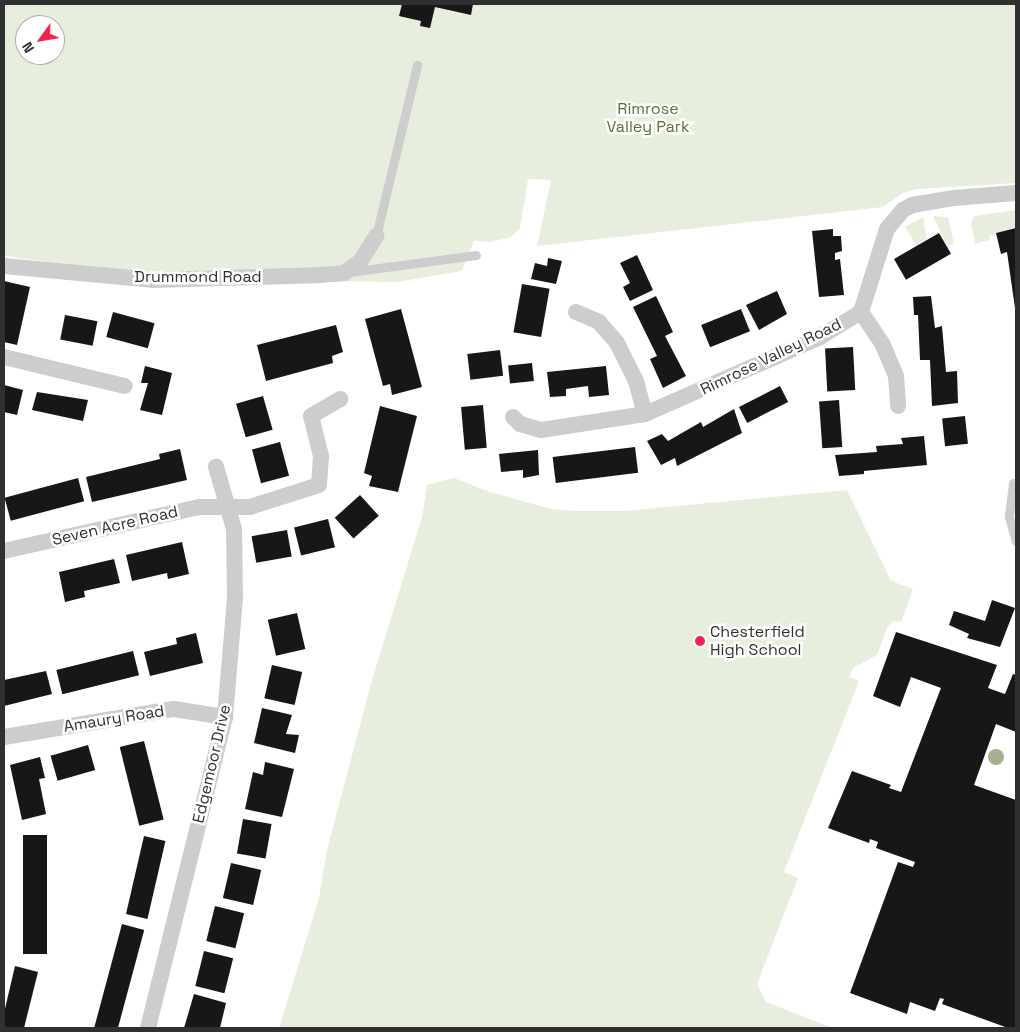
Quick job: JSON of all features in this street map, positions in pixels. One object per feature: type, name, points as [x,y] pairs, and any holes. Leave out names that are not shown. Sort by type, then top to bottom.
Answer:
[{"type":"street","name":"Rimrose Valley Road","points":[[514,417],[520,424],[541,430],[645,414],[820,337],[861,312],[887,229],[903,210],[912,205],[954,198],[1016,193]]},
{"type":"street","points":[[344,273],[360,262],[376,236]]},
{"type":"street","name":"Drummond Road","points":[[4,266],[154,280],[344,273]]},
{"type":"street","points":[[576,312],[599,322],[617,343],[636,381],[645,414]]},
{"type":"street","points":[[861,312],[882,343],[892,368],[898,406]]},
{"type":"street","points":[[4,357],[125,386]]},
{"type":"street","name":"Seven Acre Road","points":[[4,551],[199,507],[250,508],[319,485],[321,456],[311,416],[341,399]]},
{"type":"street","name":"Edgemoor Drive","points":[[148,1028],[225,717],[235,598],[234,529],[216,467]]},
{"type":"street","name":"Amaury Road","points":[[4,737],[174,709],[225,717]]},
{"type":"lane","points":[[376,236],[417,65]]},
{"type":"lane","points":[[344,273],[476,255]]},
{"type":"lane","points":[[1013,484],[1010,517],[1016,541]]},
{"type":"green space","name":"Rimrose Valley Park","points":[[4,4],[1016,4],[1016,183],[916,189],[903,193],[883,207],[537,246],[551,180],[528,179],[520,228],[511,237],[491,242],[474,241],[462,271],[397,282],[183,279],[4,256]]},
{"type":"green space","points":[[1016,210],[1016,228],[996,233],[989,236],[989,240],[975,244],[971,223],[974,216]]},
{"type":"green space","points":[[933,216],[948,217],[954,244],[947,246]]},
{"type":"green space","points":[[923,217],[927,239],[916,245],[905,227]]},
{"type":"green space","name":"Chesterfield High School","points":[[454,478],[490,492],[551,509],[575,511],[624,511],[847,490],[891,581],[913,589],[901,622],[893,621],[888,626],[877,655],[853,668],[849,677],[859,681],[784,872],[798,878],[757,984],[766,1002],[833,1028],[279,1028],[319,898],[327,850],[372,680],[422,517],[427,485]]},
{"type":"building","points":[[402,4],[473,4],[471,15],[435,7],[430,28],[420,26],[421,21],[399,16]]},
{"type":"building","points":[[1016,228],[1015,308],[1007,252],[1001,254],[996,233]]},
{"type":"building","points":[[833,229],[833,236],[841,236],[842,251],[835,253],[835,260],[840,259],[844,295],[819,297],[812,231]]},
{"type":"building","points":[[939,233],[951,254],[906,280],[894,259]]},
{"type":"building","points":[[637,255],[653,290],[630,301],[623,287],[630,283],[620,263]]},
{"type":"building","points":[[548,258],[562,261],[556,284],[531,279],[535,263],[547,266]]},
{"type":"building","points":[[4,281],[30,287],[17,345],[4,342]]},
{"type":"building","points":[[522,284],[550,289],[541,337],[513,332]]},
{"type":"building","points":[[777,291],[787,314],[759,330],[746,305]]},
{"type":"building","points":[[656,296],[673,332],[665,336],[686,376],[663,388],[650,359],[657,356],[633,307]]},
{"type":"building","points":[[931,296],[935,328],[942,326],[946,372],[957,371],[958,403],[932,406],[930,360],[920,360],[918,315],[914,315],[913,297]]},
{"type":"building","points":[[401,309],[422,387],[392,395],[390,384],[383,386],[365,319]]},
{"type":"building","points":[[741,309],[750,331],[710,347],[701,325]]},
{"type":"building","points":[[113,312],[155,323],[148,348],[106,337]]},
{"type":"building","points":[[65,315],[97,321],[93,346],[60,340]]},
{"type":"building","points":[[336,325],[343,352],[332,356],[333,363],[266,381],[257,345]]},
{"type":"building","points":[[853,347],[855,390],[827,391],[825,348]]},
{"type":"building","points":[[500,350],[503,376],[470,380],[467,354]]},
{"type":"building","points":[[532,363],[534,381],[510,383],[508,366]]},
{"type":"building","points":[[145,366],[172,373],[162,415],[140,410],[148,383],[141,383]]},
{"type":"building","points":[[606,366],[609,395],[589,397],[588,386],[566,389],[566,396],[550,397],[547,372]]},
{"type":"building","points":[[4,385],[23,390],[17,415],[4,412]]},
{"type":"building","points":[[780,386],[788,402],[747,423],[739,407]]},
{"type":"building","points":[[37,392],[88,400],[83,421],[32,410]]},
{"type":"building","points":[[263,396],[273,430],[246,437],[236,404]]},
{"type":"building","points":[[839,400],[842,447],[822,448],[819,401]]},
{"type":"building","points":[[483,405],[487,448],[465,450],[461,407]]},
{"type":"building","points":[[380,406],[417,416],[398,492],[369,486],[372,476],[364,473]]},
{"type":"building","points":[[734,409],[742,433],[677,466],[675,458],[661,465],[647,441],[662,434],[668,441],[701,422],[703,427]]},
{"type":"building","points":[[965,416],[968,444],[945,446],[942,418]]},
{"type":"building","points":[[924,436],[927,465],[864,471],[864,474],[839,476],[835,455],[877,452],[876,446],[903,444],[901,438]]},
{"type":"building","points":[[280,442],[289,476],[261,483],[252,450]]},
{"type":"building","points":[[635,447],[638,473],[556,483],[553,457]]},
{"type":"building","points":[[180,449],[187,480],[92,502],[86,477],[160,459],[159,454]]},
{"type":"building","points":[[538,450],[539,475],[523,478],[523,470],[501,472],[499,454]]},
{"type":"building","points":[[78,478],[84,501],[11,521],[5,498]]},
{"type":"building","points":[[360,495],[379,516],[353,539],[335,518]]},
{"type":"building","points":[[328,519],[335,547],[301,556],[294,527]]},
{"type":"building","points":[[287,530],[292,557],[256,563],[252,536]]},
{"type":"building","points":[[182,542],[189,574],[168,579],[167,573],[132,581],[126,555]]},
{"type":"building","points":[[114,559],[120,583],[84,591],[85,597],[65,602],[59,572]]},
{"type":"building","points":[[992,600],[1015,608],[1000,647],[967,638],[969,634],[949,625],[954,611],[985,621]]},
{"type":"building","points":[[297,613],[305,649],[276,656],[268,620]]},
{"type":"building","points":[[896,632],[997,665],[988,688],[1005,694],[1013,674],[1016,675],[1016,732],[996,724],[974,785],[1016,800],[1016,1028],[1008,1028],[942,1004],[944,999],[940,998],[935,1011],[910,1002],[907,1014],[850,993],[898,862],[913,867],[915,862],[876,848],[878,842],[870,839],[869,843],[828,828],[852,771],[891,785],[889,788],[901,792],[941,688],[911,677],[900,707],[873,696]]},
{"type":"building","points":[[196,633],[203,663],[150,676],[144,652],[177,644],[176,638]]},
{"type":"building","points":[[133,651],[139,675],[62,694],[56,670]]},
{"type":"building","points":[[272,665],[302,672],[295,705],[264,698]]},
{"type":"building","points":[[46,671],[52,694],[4,706],[4,680]]},
{"type":"building","points":[[262,708],[292,715],[286,734],[299,735],[295,753],[254,743]]},
{"type":"building","points":[[144,741],[164,820],[139,826],[120,747]]},
{"type":"building","points":[[88,745],[95,770],[58,781],[51,756]]},
{"type":"building","points":[[40,757],[45,778],[39,779],[46,814],[22,820],[10,765]]},
{"type":"building","points":[[265,762],[294,769],[282,817],[245,809],[253,772],[263,775]]},
{"type":"building","points":[[243,819],[272,824],[265,859],[237,853]]},
{"type":"building","points":[[23,835],[47,835],[47,954],[23,954]]},
{"type":"building","points":[[144,836],[165,841],[147,919],[126,914]]},
{"type":"building","points":[[231,863],[261,870],[253,905],[223,898]]},
{"type":"building","points":[[215,906],[244,913],[235,948],[206,941]]},
{"type":"building","points":[[122,924],[144,930],[118,1028],[94,1027]]},
{"type":"building","points":[[204,951],[233,958],[224,993],[195,986]]},
{"type":"building","points":[[15,966],[38,972],[24,1028],[4,1028],[4,1013]]},
{"type":"building","points":[[194,994],[226,1003],[220,1028],[184,1028]]},
{"type":"place","name":"Chesterfield High School","points":[[700,641]]}]
